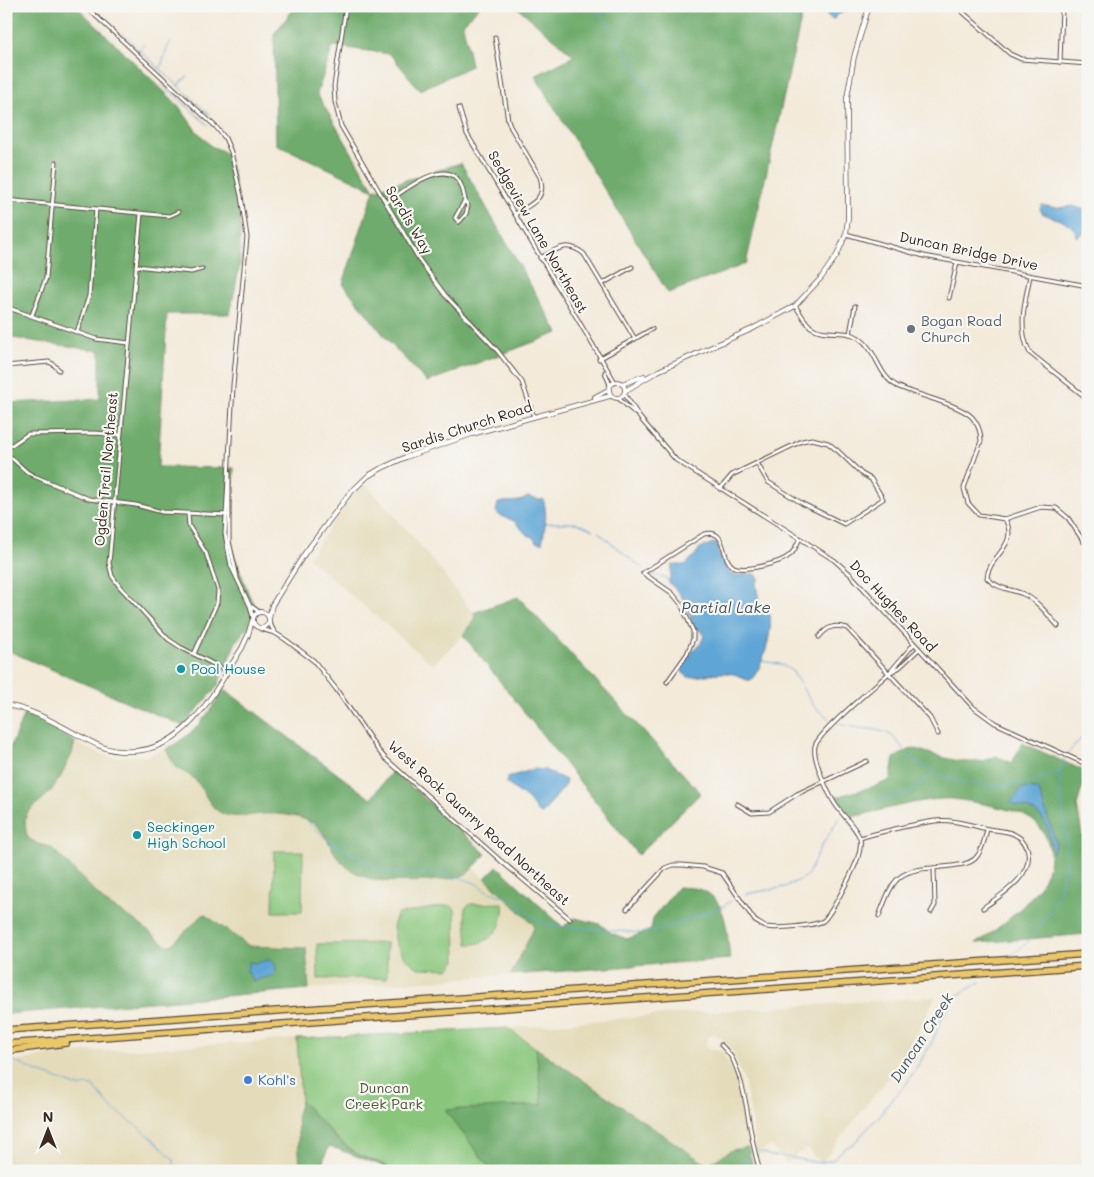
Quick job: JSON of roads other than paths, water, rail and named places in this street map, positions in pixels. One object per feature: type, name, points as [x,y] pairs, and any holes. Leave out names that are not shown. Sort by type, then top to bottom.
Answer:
[{"type":"highway","points":[[6,1030],[1088,954]]},
{"type":"highway","points":[[6,1044],[1088,966]]},
{"type":"highway","points":[[6,1052],[107,1037]]},
{"type":"street","points":[[85,6],[210,121],[224,136],[229,147],[241,196],[247,229],[247,244],[233,386],[228,467],[226,550],[232,570],[248,602],[254,626],[260,629]]},
{"type":"street","name":"Sardis Way","points":[[346,6],[334,86],[335,102],[341,126],[420,261],[445,295],[522,382],[534,417]]},
{"type":"street","points":[[658,371],[624,392],[618,398],[610,396],[608,390],[612,384],[622,384],[658,371],[752,329],[795,306],[821,278],[837,255],[846,234],[848,218],[847,98],[854,58],[869,6]]},
{"type":"street","points":[[956,6],[1010,54],[1021,59],[1088,64]]},
{"type":"street","points":[[1060,62],[1062,8]]},
{"type":"street","points":[[495,38],[508,120],[543,185],[542,194],[536,202],[515,214]]},
{"type":"street","name":"Sedgeview Lane Northeast","points":[[459,108],[467,134],[612,384]]},
{"type":"street","points":[[32,316],[46,278],[54,205],[56,162]]},
{"type":"street","points":[[386,203],[427,176],[439,172],[450,174],[461,183],[468,206],[466,214],[459,222],[455,218],[465,200]]},
{"type":"street","points":[[6,200],[169,216],[178,212]]},
{"type":"street","points":[[76,332],[89,296],[96,209]]},
{"type":"street","name":"Ogden Trail Northeast","points":[[141,214],[109,563],[112,576],[168,639],[226,671]]},
{"type":"street","name":"Duncan Bridge Drive","points":[[846,234],[924,256],[1088,286]]},
{"type":"street","points":[[540,258],[563,246],[578,249],[584,254],[635,339]]},
{"type":"street","points":[[949,298],[956,262]]},
{"type":"street","points":[[136,266],[191,272],[202,268]]},
{"type":"street","points":[[602,284],[632,267]]},
{"type":"street","points":[[1030,276],[1022,322],[1025,344],[1030,353],[1088,398]]},
{"type":"street","points":[[795,306],[810,327],[821,332],[850,334],[859,338],[868,347],[889,381],[966,412],[972,417],[981,433],[981,441],[964,483],[964,488],[968,503],[979,515],[1005,519],[1042,507],[1056,508],[1068,518],[1088,545]]},
{"type":"street","points":[[850,334],[855,306]]},
{"type":"street","points":[[6,307],[96,339],[129,343]]},
{"type":"street","points":[[599,359],[652,329]]},
{"type":"street","points":[[6,366],[48,362],[59,370]]},
{"type":"street","points":[[622,384],[624,392]]},
{"type":"street","name":"Sardis Church Road","points":[[586,401],[608,390]]},
{"type":"street","name":"Doc Hughes Road","points":[[624,392],[640,418]]},
{"type":"street","name":"Sardis Church Road","points":[[269,621],[272,605],[305,553],[349,494],[368,476],[428,449],[472,434],[586,401],[610,396]]},
{"type":"street","name":"Doc Hughes Road","points":[[618,398],[640,418],[676,460],[834,560],[850,574],[913,645],[973,708],[995,723],[1088,765]]},
{"type":"street","points":[[120,436],[95,433],[28,434],[6,451],[27,472],[89,499],[136,504],[162,512],[227,515]]},
{"type":"street","points":[[720,489],[732,476],[757,463],[802,441],[812,438],[828,442],[862,474],[870,479],[883,500],[844,524],[803,504],[768,482],[757,463]]},
{"type":"street","points":[[188,514],[189,526],[206,553],[218,590],[217,602],[194,654]]},
{"type":"street","points":[[1005,519],[1009,529],[1009,537],[1005,548],[988,572],[987,578],[995,585],[1029,597],[1058,626]]},
{"type":"street","points":[[667,682],[687,654],[693,639],[693,631],[681,604],[672,593],[643,573],[704,534],[715,533],[720,538],[730,563],[735,567],[744,568],[768,565],[790,556],[800,538]]},
{"type":"street","points":[[248,602],[266,615],[269,621],[266,627],[248,635]]},
{"type":"street","name":"Sardis Church Road","points":[[260,612],[272,605]]},
{"type":"street","points":[[6,705],[23,708],[44,717],[102,747],[122,752],[155,748],[181,732],[194,719],[248,635],[252,619],[260,612]]},
{"type":"street","name":"West Rock Quarry Road Northeast","points":[[269,621],[275,633]]},
{"type":"street","points":[[819,637],[828,628],[839,626],[847,628],[930,718],[938,734]]},
{"type":"street","name":"West Rock Quarry Road Northeast","points":[[260,629],[275,633],[314,661],[385,758],[570,919]]},
{"type":"street","points":[[627,909],[665,868],[673,865],[682,865],[702,867],[722,873],[760,925],[776,927],[816,924],[824,920],[830,913],[859,856],[860,838],[855,827],[834,803],[825,782],[814,754],[818,740],[824,732],[889,673],[913,645]]},
{"type":"street","points":[[889,673],[918,650]]},
{"type":"street","points":[[737,804],[752,813],[769,812],[786,800],[867,761]]},
{"type":"street","points":[[860,838],[936,821],[960,822],[1018,836],[1026,844],[1028,863],[1009,890],[983,908]]},
{"type":"street","points":[[878,916],[890,888],[896,880],[916,868],[966,864],[976,858],[983,848],[987,829]]},
{"type":"street","points":[[931,912],[935,905],[934,868]]},
{"type":"street","points":[[720,1045],[732,1058],[735,1067],[743,1094],[753,1151],[760,1171]]},
{"type":"water","points":[[816,6],[852,6],[849,10],[831,19],[822,9],[815,10]]},
{"type":"water","points":[[1042,205],[1057,208],[1073,206],[1088,211],[1088,231],[1077,237],[1075,231],[1068,224],[1042,213],[1040,209]]},
{"type":"water","points":[[527,497],[543,499],[545,504],[546,515],[542,543],[536,542],[533,537],[527,535],[514,521],[496,512],[498,503],[517,501]]},
{"type":"water","name":"Partial Lake","points":[[713,543],[717,544],[722,562],[731,573],[734,575],[757,575],[759,579],[756,584],[760,607],[770,615],[771,622],[766,649],[759,667],[751,680],[727,673],[688,677],[683,673],[682,669],[691,653],[701,643],[704,636],[701,631],[694,627],[685,602],[668,582],[672,565],[685,565],[700,548]]},
{"type":"water","points":[[535,769],[545,770],[566,780],[565,786],[542,814],[538,813],[529,800],[506,783],[508,777]]},
{"type":"water","points":[[1022,788],[1037,789],[1039,791],[1056,843],[1053,853],[1047,827],[1041,817],[1031,810],[1011,802]]},
{"type":"water","points":[[268,960],[275,965],[274,975],[253,981],[247,971],[249,962],[256,963]]},
{"type":"waterway","points":[[594,6],[610,26],[685,146]]},
{"type":"waterway","points":[[122,34],[209,114]]},
{"type":"waterway","points":[[160,68],[171,42]]},
{"type":"waterway","points":[[139,49],[144,45]]},
{"type":"waterway","points":[[178,85],[187,77]]},
{"type":"waterway","points":[[162,84],[208,125]]},
{"type":"waterway","points":[[545,523],[577,523],[593,530]]},
{"type":"waterway","points":[[598,532],[643,569]]},
{"type":"waterway","points":[[649,573],[669,580]]},
{"type":"waterway","points":[[761,661],[780,664],[792,671],[813,705],[829,719]]},
{"type":"waterway","points":[[838,724],[887,733],[895,738],[914,760],[931,770],[967,782],[986,785],[1023,783],[1060,771]]},
{"type":"waterway","name":"Duncan Creek","points":[[1068,753],[1088,731]]},
{"type":"waterway","name":"Duncan Creek","points":[[1012,955],[1027,943],[1039,929],[1049,914],[1062,881],[1066,845],[1060,792],[1060,770],[1065,758]]},
{"type":"waterway","points":[[849,812],[867,803],[906,794],[935,773]]},
{"type":"waterway","points":[[746,894],[785,887],[807,876],[821,847],[839,818]]},
{"type":"waterway","points":[[307,821],[325,838],[380,870],[405,874],[438,873],[459,877],[475,883],[487,891],[513,900],[538,921],[553,926],[642,933],[663,929],[724,906],[731,901]]},
{"type":"waterway","name":"Duncan Creek","points":[[758,1152],[770,1156],[789,1157],[818,1163],[832,1160],[854,1143],[905,1086],[931,1044],[943,1016],[955,998],[980,982]]},
{"type":"waterway","points":[[6,1057],[33,1070],[79,1087],[93,1086],[113,1110],[150,1136],[173,1159],[176,1170]]},
{"type":"waterway","name":"Duncan Creek","points":[[734,1171],[750,1157]]},
{"type":"place","name":"Bogan Road Church","points":[[911,329]]},
{"type":"place","name":"Pool House","points":[[181,669]]},
{"type":"place","name":"Seckinger High School","points":[[137,835]]},
{"type":"place","name":"Kohl's","points":[[248,1080]]},
{"type":"park label","name":"Duncan Creek Park","points":[[384,1096]]}]
